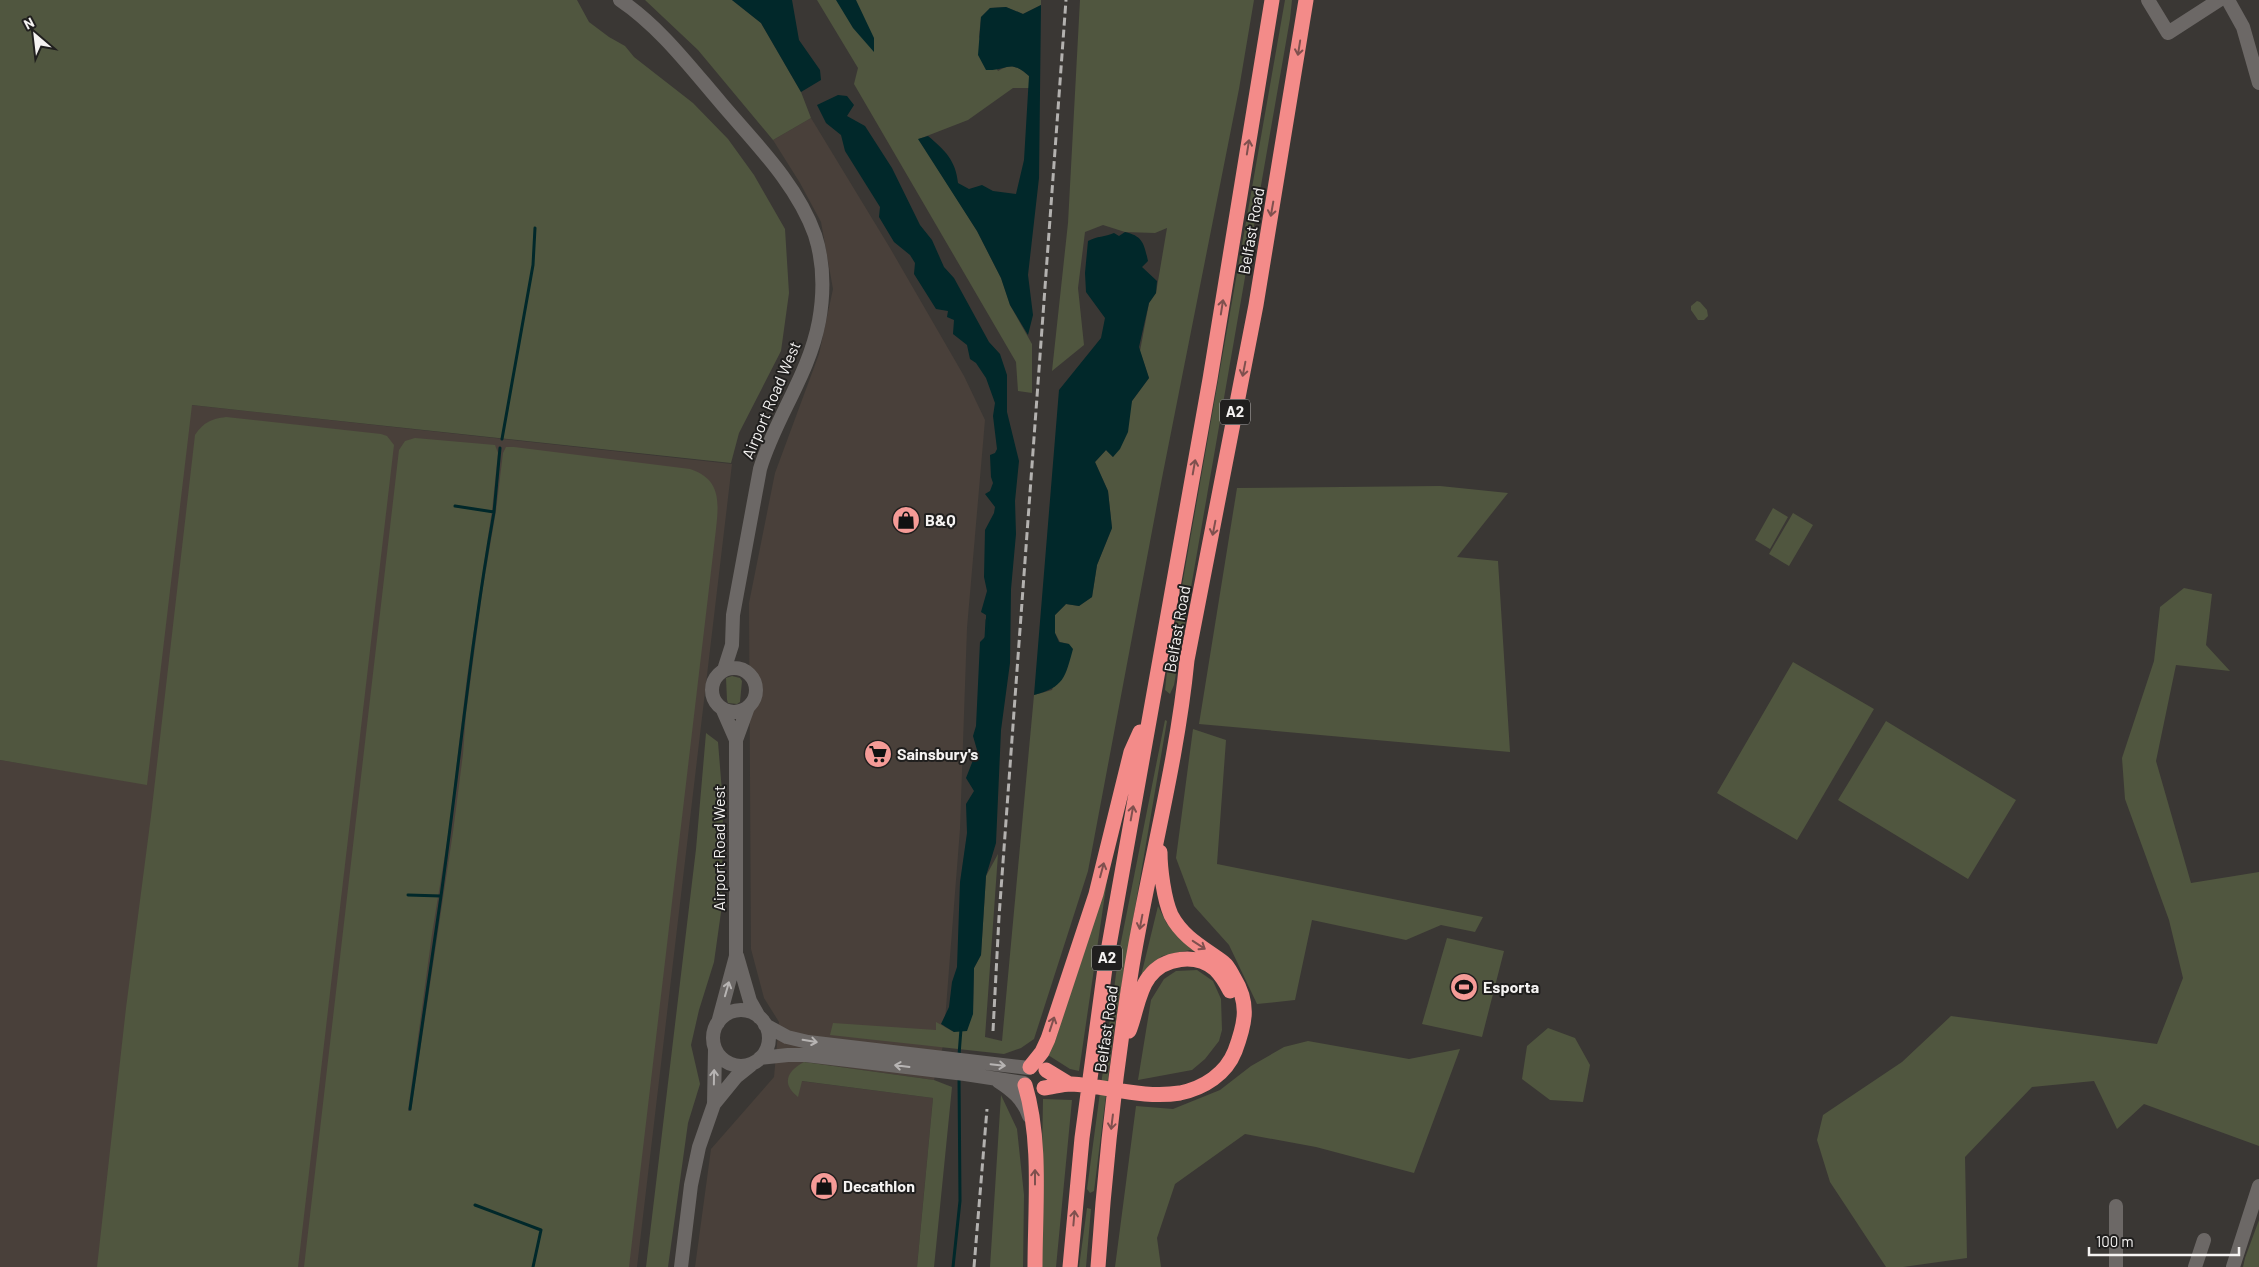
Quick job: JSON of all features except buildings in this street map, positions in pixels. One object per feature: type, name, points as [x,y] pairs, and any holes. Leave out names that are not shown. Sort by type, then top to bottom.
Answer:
[{"type":"highway","name":"Belfast Road","points":[[1070,1267],[1082,1138],[1105,968],[1210,379],[1272,0]]},
{"type":"highway","name":"Belfast Road","points":[[1098,1267],[1103,1196],[1132,965],[1256,305],[1306,0]]},
{"type":"highway","points":[[1029,1068],[1042,1052],[1048,1039],[1096,894],[1132,752],[1152,705]]},
{"type":"highway","points":[[1044,1088],[1071,1084],[1160,1096],[1199,1088],[1225,1068],[1232,1057],[1246,1005],[1239,986],[1226,965],[1193,942],[1180,930],[1171,914],[1162,875],[1160,823]]},
{"type":"highway","points":[[1120,1056],[1143,986],[1153,972],[1169,961],[1192,960],[1213,968],[1224,978],[1235,1001],[1242,1025]]},
{"type":"highway","points":[[1046,1070],[1071,1084]]},
{"type":"highway","points":[[1025,1084],[1033,1110],[1035,1138],[1035,1267]]},
{"type":"street","name":"Airport Road West","points":[[620,0],[650,23],[671,46],[753,141],[794,192],[814,235],[822,264],[822,294],[813,347],[802,375],[765,453],[760,469],[733,615],[732,645],[724,670]]},
{"type":"street","points":[[2148,0],[2168,34],[2219,0]]},
{"type":"street","points":[[2228,0],[2243,28],[2259,83]]},
{"type":"street","name":"Airport Road West","points":[[732,645],[745,671]]},
{"type":"street","points":[[731,668],[745,671],[753,678],[756,690],[748,707],[735,712],[722,708],[717,703],[712,689],[718,675],[724,670],[731,668]]},
{"type":"street","name":"Airport Road West","points":[[718,1023],[736,956],[736,740],[748,707]]},
{"type":"street","name":"Airport Road West","points":[[722,708],[736,740]]},
{"type":"street","name":"Airport Road West","points":[[736,956],[750,1001],[762,1021]]},
{"type":"street","points":[[681,1267],[693,1176],[699,1147],[714,1104],[715,1049],[713,1040],[718,1023],[732,1012],[742,1010],[751,1012],[787,1037],[808,1042],[966,1067],[1029,1068],[1038,1066],[1046,1070],[1049,1078],[1044,1088],[1037,1091],[1025,1084],[993,1078]]},
{"type":"street","points":[[714,1104],[736,1077],[756,1061],[768,1043],[768,1034],[762,1021]]},
{"type":"street","points":[[715,1049],[727,1063],[735,1066],[788,1055],[951,1065]]},
{"type":"street","points":[[966,1067],[993,1078],[1012,1090],[1021,1100],[1029,1114],[1035,1138]]},
{"type":"street","points":[[1025,1084],[1024,1076],[1029,1068]]},
{"type":"street","points":[[2232,1267],[2259,1186]]},
{"type":"street","points":[[2116,1206],[2116,1267]]},
{"type":"street","points":[[2195,1267],[2204,1240]]},
{"type":"shaded area","points":[[811,118],[890,248],[964,376],[985,420],[967,628],[960,829],[943,1046],[934,1080],[804,1062],[798,1096],[801,1081],[933,1098],[917,1267],[695,1267],[711,1149],[774,1077],[779,1022],[764,998],[751,949],[749,603],[775,473],[819,354],[833,289],[821,222],[800,183],[773,140]]},
{"type":"shaded area","points":[[191,405],[732,464],[637,1267],[0,1267],[0,760],[146,784]]},
{"type":"green space","points":[[0,0],[577,0],[589,22],[625,46],[634,57],[693,103],[728,139],[754,175],[785,229],[789,293],[781,351],[739,433],[731,463],[192,405],[147,785],[0,760]]},
{"type":"green space","points":[[645,0],[732,0],[761,23],[801,92],[811,118],[773,140],[698,50]]},
{"type":"green space","points":[[817,0],[1041,0],[1041,5],[1023,14],[1006,7],[990,8],[981,17],[979,37],[998,71],[1011,66],[1018,68],[1029,76],[1029,88],[1013,88],[968,120],[919,139],[977,231],[1001,278],[1010,305],[1032,344],[1032,393],[1018,391],[1016,362],[854,84],[858,68]]},
{"type":"green space","points":[[1080,0],[1254,0],[1239,89],[1162,478],[1088,871],[1034,1039],[1021,1048],[1004,1054],[830,1035],[833,1023],[936,1030],[936,1022],[954,1032],[973,1014],[974,968],[981,955],[986,876],[998,854],[985,1037],[1002,1041],[1034,695],[1052,690],[1069,644],[1060,642],[1055,633],[1055,615],[1066,604],[1079,606],[1092,597],[1097,565],[1112,528],[1108,491],[1095,462],[1106,450],[1113,457],[1132,401],[1149,378],[1140,351],[1149,303],[1156,293],[1167,228],[1155,233],[1125,232],[1103,225],[1085,232],[1078,288],[1084,345],[1052,371],[1068,223]]},
{"type":"green space","points":[[1285,0],[1292,0],[1290,19],[1174,685],[1170,694],[1165,690],[1167,671]]},
{"type":"green space","points":[[1697,301],[1707,310],[1708,316],[1704,320],[1698,320],[1691,310],[1691,306]]},
{"type":"green space","points":[[226,417],[381,434],[387,436],[394,445],[298,1267],[97,1267],[195,435],[208,422]]},
{"type":"green space","points":[[415,438],[495,445],[498,453],[492,510],[467,677],[449,829],[432,934],[408,1111],[411,1111],[453,832],[466,714],[503,453],[506,447],[514,447],[690,469],[708,479],[716,493],[718,510],[716,529],[629,1267],[304,1267],[399,450],[405,441]]},
{"type":"green space","points":[[1440,486],[1508,493],[1457,557],[1498,561],[1510,752],[1199,724],[1237,488]]},
{"type":"green space","points":[[1773,508],[1788,517],[1770,549],[1755,540]]},
{"type":"green space","points":[[1793,513],[1813,525],[1789,566],[1769,554]]},
{"type":"green space","points":[[2184,588],[2212,594],[2206,645],[2230,671],[2176,665],[2156,761],[2191,883],[2259,872],[2259,1146],[2144,1104],[2117,1129],[2094,1081],[2032,1087],[1965,1157],[1967,1258],[1903,1267],[1886,1267],[1830,1182],[1817,1140],[1823,1115],[1902,1062],[1951,1016],[2157,1044],[2183,978],[2169,920],[2125,799],[2122,758],[2154,661],[2160,607]]},
{"type":"green space","points":[[1793,662],[1874,709],[1797,840],[1717,793]]},
{"type":"green space","points":[[732,676],[740,678],[742,681],[740,702],[737,704],[728,703],[727,700],[726,678]]},
{"type":"green space","points":[[1165,720],[1167,721],[1114,1031],[1094,1191],[1090,1193],[1087,1189],[1119,952]]},
{"type":"green space","points":[[1886,721],[2016,800],[1968,879],[1838,800]]},
{"type":"green space","points":[[1193,729],[1226,740],[1217,864],[1483,917],[1475,932],[1441,925],[1406,940],[1312,920],[1295,1000],[1257,1004],[1229,945],[1194,906],[1176,858]]},
{"type":"green space","points":[[706,733],[718,742],[723,804],[722,905],[714,962],[699,1010],[691,1045],[700,1084],[688,1123],[668,1267],[646,1267],[696,849]]},
{"type":"green space","points":[[1109,867],[1079,1071],[1070,1069],[1048,1055]]},
{"type":"green space","points":[[1158,906],[1167,924],[1210,957],[1190,950],[1162,956],[1141,976]]},
{"type":"green space","name":"Esporta","points":[[1447,938],[1504,951],[1482,1037],[1422,1024]]},
{"type":"green space","points":[[1197,970],[1213,981],[1221,999],[1222,1030],[1219,1041],[1205,1059],[1192,1070],[1138,1080],[1151,1000],[1164,979],[1176,971]]},
{"type":"green space","points":[[1548,1028],[1575,1038],[1590,1065],[1583,1102],[1550,1100],[1522,1079],[1527,1046]]},
{"type":"green space","points":[[1308,1041],[1409,1059],[1460,1049],[1414,1173],[1316,1147],[1245,1134],[1175,1184],[1157,1238],[1161,1267],[1115,1267],[1136,1106],[1173,1109],[1220,1090],[1251,1066],[1284,1047]]},
{"type":"green space","points":[[804,1062],[934,1080],[952,1087],[934,1267],[917,1267],[933,1098],[802,1081],[798,1097],[789,1087],[788,1078],[794,1069]]},
{"type":"green space","points":[[1001,1095],[1017,1129],[1024,1195],[1023,1267],[990,1267]]},
{"type":"green space","points":[[1043,1099],[1072,1100],[1056,1267],[1040,1267]]},
{"type":"green space","points":[[1087,1208],[1091,1209],[1086,1267],[1079,1267]]},
{"type":"green space","points":[[2259,1220],[2259,1267],[2243,1267],[2245,1258]]},
{"type":"water","points":[[732,0],[792,0],[799,40],[820,70],[821,80],[801,92],[761,23]]},
{"type":"water","points":[[836,0],[856,0],[874,38],[874,52],[853,28]]},
{"type":"water","points":[[1041,5],[1039,178],[1028,275],[1033,315],[1028,335],[1010,305],[1001,278],[977,231],[918,139],[928,136],[940,146],[949,156],[955,168],[958,183],[969,189],[982,185],[993,191],[1016,194],[1024,160],[1029,76],[1012,66],[986,70],[978,55],[981,17],[990,8],[1006,7],[1023,14]]},
{"type":"water","points":[[838,95],[847,96],[854,105],[847,116],[865,126],[892,168],[920,225],[932,240],[944,267],[954,278],[989,342],[1000,354],[1007,375],[1007,412],[1019,461],[1015,501],[1016,534],[1011,589],[1010,663],[1001,730],[996,843],[986,876],[981,955],[974,968],[973,1014],[967,1031],[954,1032],[941,1024],[949,1007],[952,982],[957,967],[960,882],[967,833],[966,804],[974,791],[966,778],[977,750],[973,736],[976,726],[980,642],[986,636],[986,615],[981,612],[987,591],[984,577],[985,530],[995,507],[985,494],[990,491],[993,483],[990,455],[995,453],[997,449],[993,416],[995,403],[986,378],[976,363],[970,359],[967,345],[953,334],[954,320],[947,317],[948,311],[936,309],[914,274],[915,263],[910,255],[894,242],[879,217],[880,207],[845,151],[841,135],[826,123],[817,105]]},
{"type":"water","points":[[1125,232],[1136,236],[1142,242],[1148,261],[1142,267],[1157,281],[1156,293],[1149,303],[1139,347],[1149,378],[1132,401],[1128,432],[1120,449],[1113,457],[1106,450],[1095,462],[1108,491],[1112,528],[1097,565],[1092,597],[1079,606],[1066,604],[1055,615],[1055,633],[1059,642],[1069,644],[1073,649],[1068,667],[1062,680],[1057,685],[1052,689],[1034,695],[1059,390],[1101,338],[1105,318],[1086,292],[1085,273],[1088,241],[1114,233],[1119,236]]},
{"type":"waterway","points":[[502,439],[533,265],[535,228]]},
{"type":"waterway","points":[[494,512],[500,448]]},
{"type":"waterway","points":[[441,896],[472,656],[494,512],[455,506]]},
{"type":"waterway","points":[[986,638],[987,620]]},
{"type":"waterway","points":[[408,895],[441,896],[410,1109]]},
{"type":"waterway","points":[[959,1055],[961,1029]]},
{"type":"waterway","points":[[953,1267],[960,1201],[959,1076]]},
{"type":"waterway","points":[[475,1205],[541,1230],[533,1267]]},
{"type":"railway","points":[[993,1031],[999,917],[1066,0]]},
{"type":"railway","points":[[974,1267],[987,1109]]},
{"type":"place","name":"B&Q","points":[[906,520]]},
{"type":"place","name":"Sainsbury's","points":[[878,754]]},
{"type":"place","name":"Esporta","points":[[1464,987]]},
{"type":"place","name":"Decathlon","points":[[824,1186]]}]
